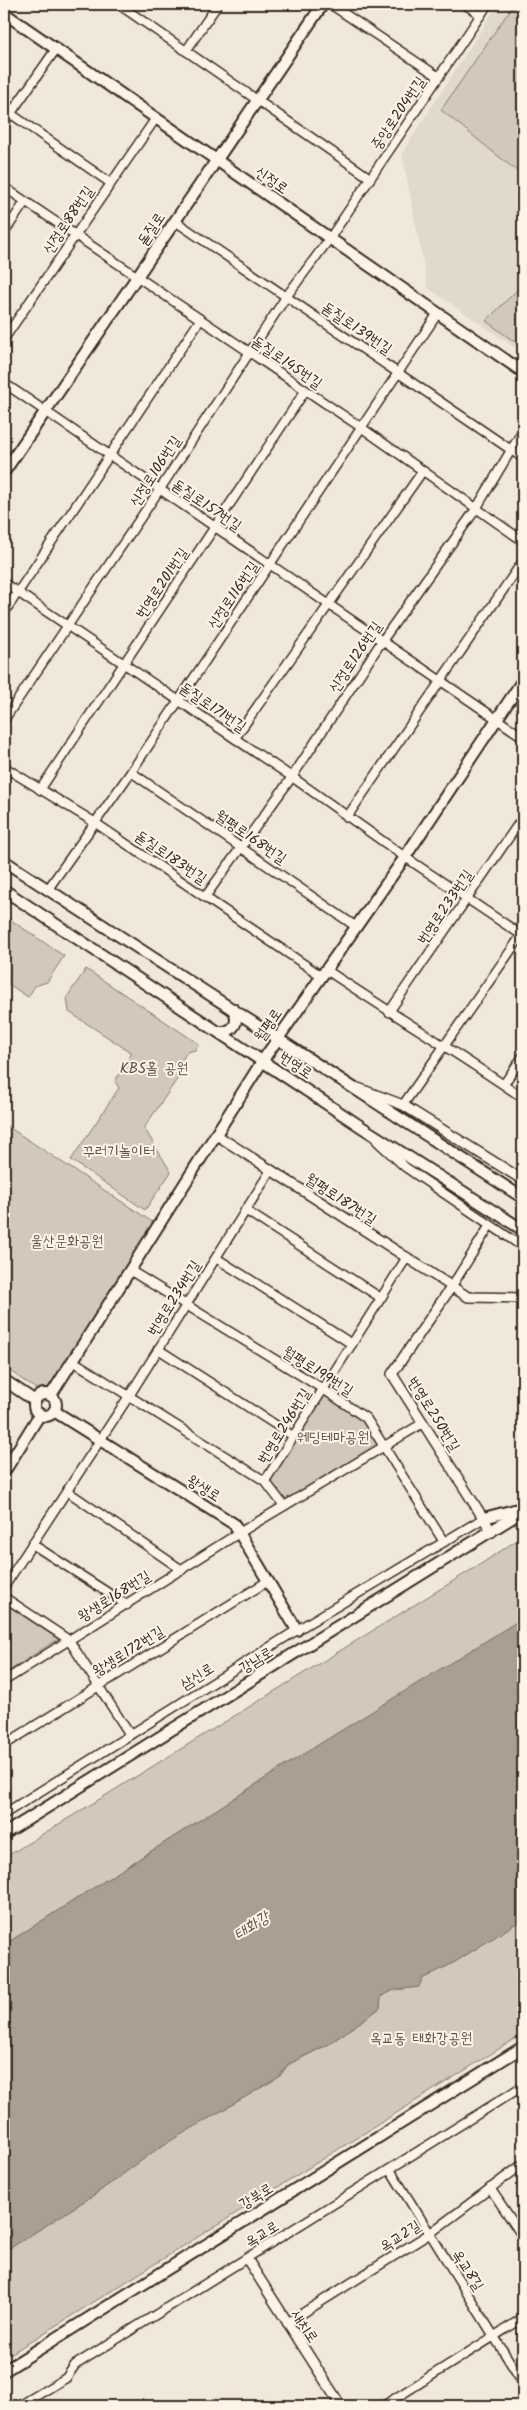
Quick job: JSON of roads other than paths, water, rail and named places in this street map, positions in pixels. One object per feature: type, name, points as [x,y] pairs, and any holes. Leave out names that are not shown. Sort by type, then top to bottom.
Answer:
[{"type":"main road","name":"돋질로","points":[[4,472],[323,4]]},
{"type":"main road","name":"신정로","points":[[4,13],[523,372]]},
{"type":"main road","name":"월평로","points":[[51,1395],[277,1038],[405,857],[523,680]]},
{"type":"main road","name":"번영로","points":[[4,861],[523,1198]]},
{"type":"main road","name":"번영로","points":[[4,890],[263,1060],[362,1128],[523,1230]]},
{"type":"main road","points":[[220,1032],[225,1032],[235,1026],[236,1015],[234,1009]]},
{"type":"main road","points":[[4,1380],[35,1401]]},
{"type":"main road","points":[[41,1395],[51,1395],[55,1400],[54,1411],[47,1415],[40,1414],[35,1408],[35,1401],[41,1395]]},
{"type":"main road","name":"왕생로","points":[[54,1411],[234,1524],[297,1630]]},
{"type":"main road","points":[[4,1472],[40,1414]]},
{"type":"main road","points":[[484,1518],[523,1507]]},
{"type":"main road","name":"강남로","points":[[4,1834],[523,1511]]},
{"type":"main road","points":[[492,1532],[523,1520]]},
{"type":"main road","name":"강북로","points":[[4,2371],[523,2047]]},
{"type":"street","points":[[118,4],[370,178]]},
{"type":"street","points":[[186,51],[218,4]]},
{"type":"street","points":[[330,4],[438,77]]},
{"type":"street","points":[[464,4],[481,15]]},
{"type":"street","name":"중앙로204번길","points":[[330,238],[488,4]]},
{"type":"street","points":[[4,123],[7,111],[56,49]]},
{"type":"street","points":[[7,111],[109,182]]},
{"type":"street","name":"신정로88번길","points":[[4,339],[109,182],[156,118]]},
{"type":"street","name":"돋질로145번길","points":[[4,187],[362,428],[422,472],[523,541]]},
{"type":"street","points":[[4,234],[25,202]]},
{"type":"street","name":"돋질로139번길","points":[[175,221],[523,458]]},
{"type":"street","name":"신정로106번길","points":[[4,720],[160,490],[286,297],[330,238]]},
{"type":"street","name":"신정로116번길","points":[[48,889],[131,772],[438,313]]},
{"type":"street","points":[[4,612],[200,320]]},
{"type":"street","name":"돋질로157번길","points":[[4,383],[523,737]]},
{"type":"street","name":"번영로201번길","points":[[40,790],[216,528],[305,391]]},
{"type":"street","name":"신정로126번길","points":[[205,897],[240,846],[292,777],[382,641],[476,509],[523,430]]},
{"type":"street","points":[[234,738],[422,472]]},
{"type":"street","points":[[347,818],[523,561]]},
{"type":"street","name":"돋질로171번길","points":[[4,583],[292,777],[347,818],[523,934]]},
{"type":"street","name":"돋질로183번길","points":[[4,767],[94,822],[205,897],[323,972],[444,1044],[523,1098]]},
{"type":"street","name":"월평로168번길","points":[[131,772],[356,926]]},
{"type":"street","name":"번영로233번길","points":[[389,1012],[523,817]]},
{"type":"street","points":[[402,1105],[523,934]]},
{"type":"street","points":[[504,1084],[523,1056]]},
{"type":"street","points":[[347,1084],[402,1105],[522,1176]]},
{"type":"street","points":[[362,1128],[405,1167],[523,1247]]},
{"type":"street","name":"월평로187번길","points":[[215,1134],[452,1286]]},
{"type":"street","name":"번영로234번길","points":[[4,1587],[129,1396],[271,1170]]},
{"type":"street","points":[[245,1210],[380,1298]]},
{"type":"street","name":"번영로250번길","points":[[490,1225],[452,1286],[392,1374],[492,1532]]},
{"type":"street","name":"번영로246번길","points":[[284,1506],[265,1481],[406,1257]]},
{"type":"street","points":[[216,1258],[352,1344]]},
{"type":"street","name":"월평로199번길","points":[[130,1271],[323,1389],[366,1418],[444,1542]]},
{"type":"street","points":[[452,1286],[468,1297],[523,1298]]},
{"type":"street","points":[[158,1349],[293,1436]]},
{"type":"street","points":[[73,1360],[265,1481]]},
{"type":"street","name":"왕생로168번길","points":[[4,1681],[239,1533],[423,1423]]},
{"type":"street","points":[[67,1491],[182,1570]]},
{"type":"street","name":"삼신로","points":[[4,1814],[297,1630],[484,1518]]},
{"type":"street","points":[[32,1544],[127,1605]]},
{"type":"street","name":"왕생로172번길","points":[[4,1745],[268,1581]]},
{"type":"street","points":[[4,1597],[69,1640],[130,1734]]},
{"type":"street","name":"옥교로","points":[[22,2406],[66,2378],[75,2365],[391,2171],[523,2086]]},
{"type":"street","name":"옥교2길","points":[[287,2323],[429,2234],[523,2164]]},
{"type":"street","name":"옥교8길","points":[[391,2171],[523,2383]]},
{"type":"street","points":[[490,2188],[523,2237]]},
{"type":"street","name":"새치로","points":[[247,2260],[341,2406]]},
{"type":"street","points":[[383,2406],[523,2318]]},
{"type":"water","name":"태화강","points":[[523,1618],[523,1919],[455,1962],[422,1979],[419,1987],[394,1990],[381,1996],[380,2008],[329,2044],[288,2064],[279,2077],[160,2147],[97,2193],[4,2252],[4,1945],[313,1748]]},
{"type":"park label","name":"KBS홀 공원","points":[[154,1068]]},
{"type":"park label","name":"꾸러기놀이터","points":[[119,1151]]},
{"type":"park label","name":"울산문화공원","points":[[67,1241]]},
{"type":"park label","name":"웨딩테마공원","points":[[333,1437]]},
{"type":"park label","name":"옥교동 태화강공원","points":[[421,2038]]}]
